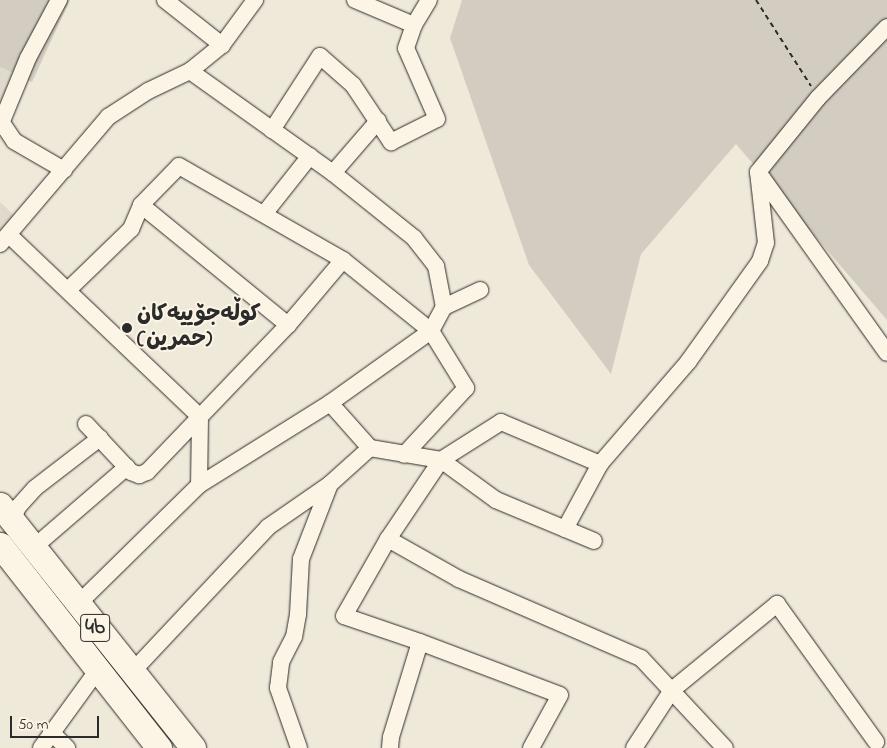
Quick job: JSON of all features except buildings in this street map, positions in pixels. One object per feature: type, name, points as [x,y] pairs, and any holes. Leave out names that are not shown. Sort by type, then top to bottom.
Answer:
[{"type":"highway","name":"4b","points":[[6,513],[77,605],[193,748]]},
{"type":"highway","name":"4b","points":[[0,545],[159,748]]},
{"type":"street","points":[[59,0],[28,58],[1,120],[14,141],[64,170]]},
{"type":"street","points":[[165,0],[222,45]]},
{"type":"street","points":[[199,485],[200,417],[68,290],[4,239],[108,117],[148,91],[190,72],[222,45],[255,0]]},
{"type":"street","points":[[355,0],[414,25]]},
{"type":"street","points":[[272,130],[320,56],[353,85],[391,142],[437,119],[406,48],[414,25],[429,0]]},
{"type":"street","points":[[565,529],[600,464],[688,362],[760,261],[766,243],[758,172],[818,98],[887,27]]},
{"type":"street","points":[[190,72],[333,173],[414,238],[436,266],[444,307]]},
{"type":"street","points":[[333,173],[378,121]]},
{"type":"street","points":[[264,214],[310,156]]},
{"type":"street","points":[[68,290],[132,229],[141,205],[179,166],[343,260],[430,331],[466,388],[404,455]]},
{"type":"street","points":[[758,172],[887,353]]},
{"type":"street","points":[[141,205],[288,325]]},
{"type":"street","points":[[86,424],[131,472],[139,475],[147,472],[288,325],[343,260]]},
{"type":"street","points":[[77,605],[199,485],[330,403],[430,331],[444,307],[480,290]]},
{"type":"street","points":[[330,403],[370,448],[441,460],[496,500],[594,541]]},
{"type":"street","points":[[531,748],[560,695],[420,642],[344,616],[388,539],[441,460],[501,422],[600,464]]},
{"type":"street","points":[[6,513],[18,508],[35,488],[100,438]]},
{"type":"street","points":[[132,672],[268,527],[330,484],[370,448]]},
{"type":"street","points":[[33,548],[128,467]]},
{"type":"street","points":[[298,748],[278,688],[281,662],[294,637],[298,614],[301,559],[330,484]]},
{"type":"street","points":[[388,539],[459,579],[641,658],[725,748]]},
{"type":"street","points":[[634,748],[672,690],[777,604],[877,741]]},
{"type":"street","points":[[390,748],[391,737],[420,642]]},
{"type":"street","points":[[41,748],[97,671]]},
{"type":"street","points":[[51,732],[67,748]]},
{"type":"path","points":[[756,0],[818,98]]},
{"type":"shaded area","points":[[0,0],[70,0],[32,82],[0,67]]},
{"type":"shaded area","points":[[462,0],[887,0],[887,320],[736,144],[641,254],[611,374],[529,265],[450,38]]},
{"type":"shaded area","points":[[0,67],[20,77],[0,112]]},
{"type":"shaded area","points":[[0,202],[18,219],[0,236]]},
{"type":"place","name":"کوڵەجۆییەکان (حمرین)","points":[[127,328]]}]
